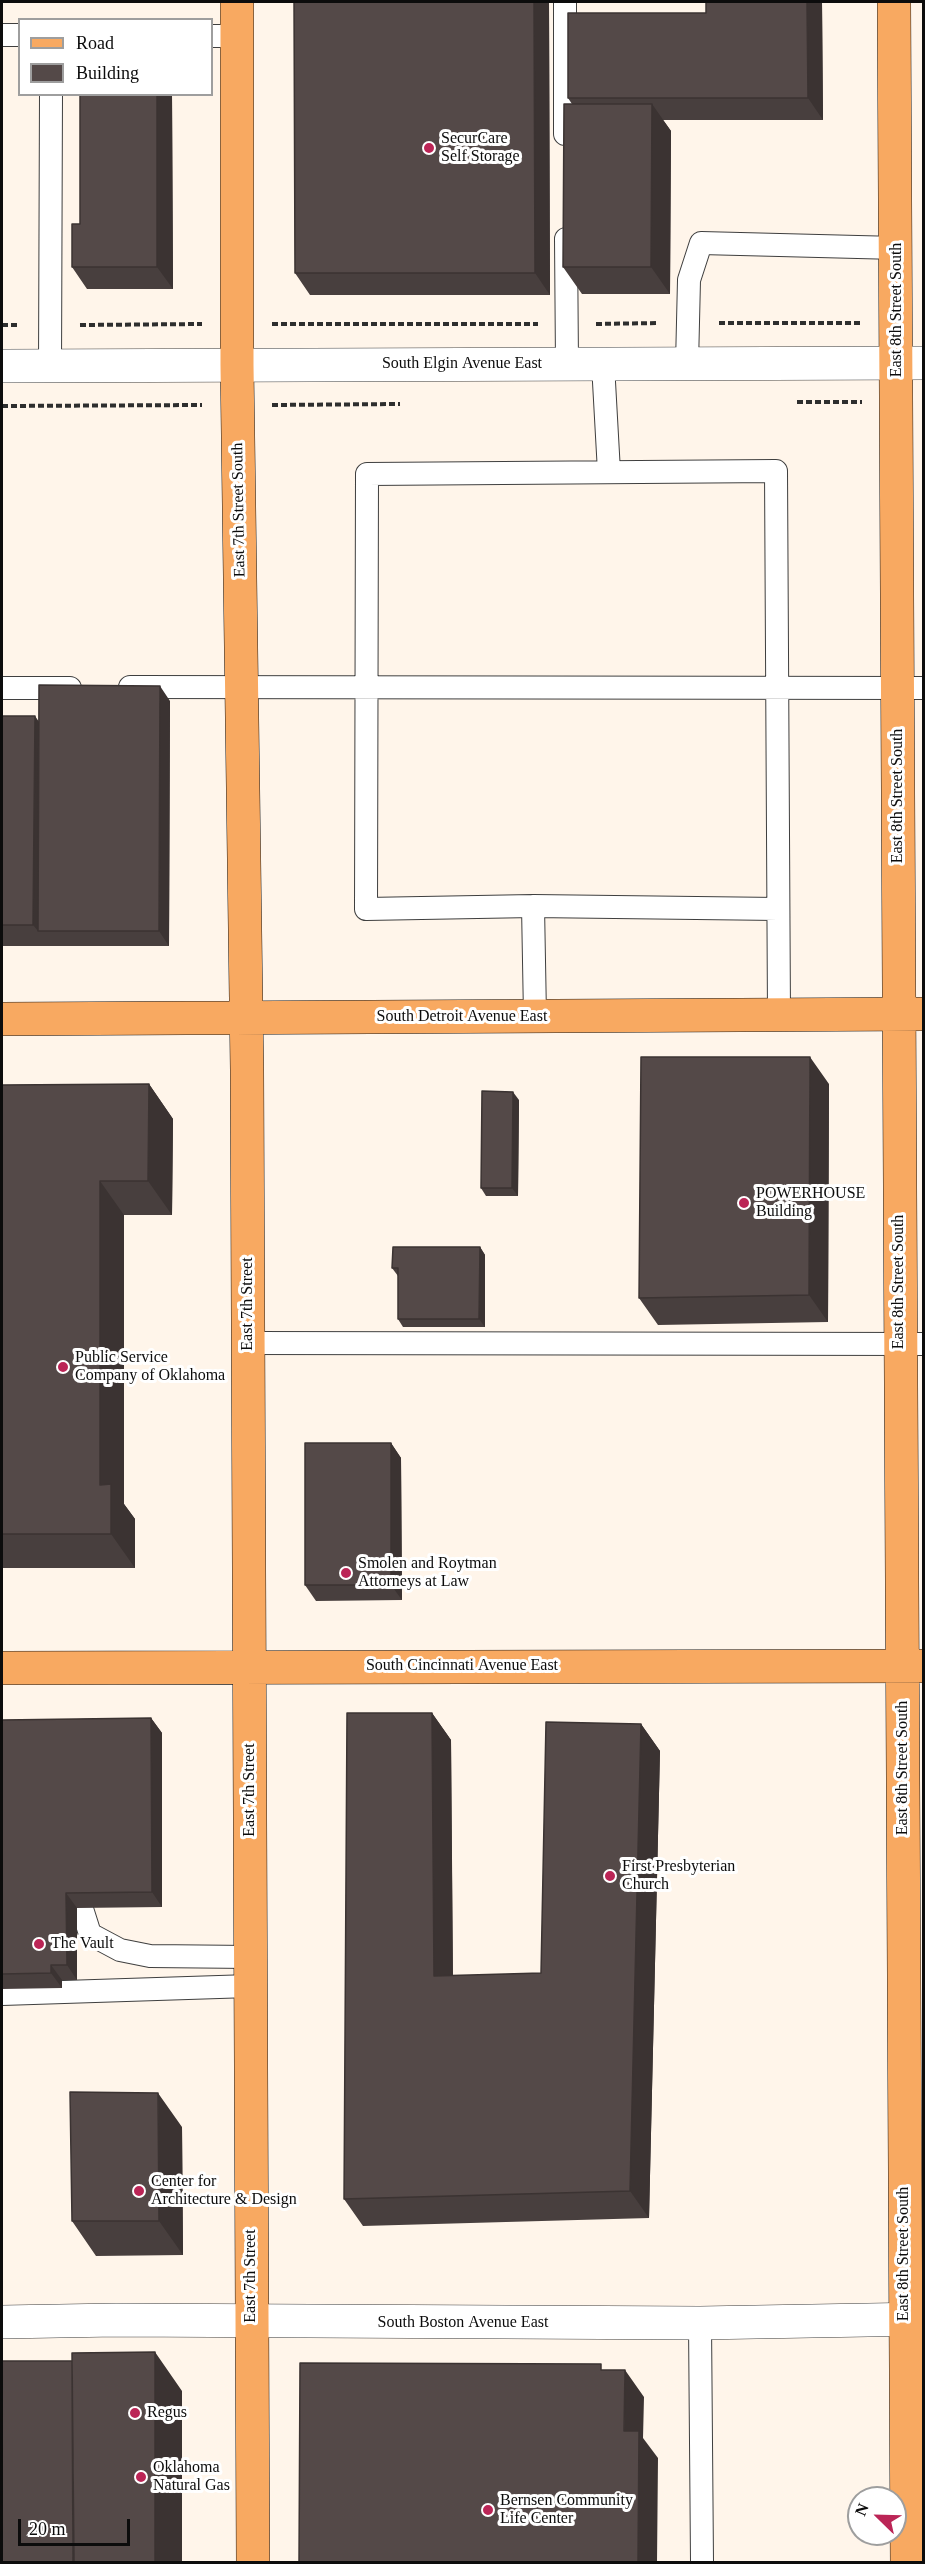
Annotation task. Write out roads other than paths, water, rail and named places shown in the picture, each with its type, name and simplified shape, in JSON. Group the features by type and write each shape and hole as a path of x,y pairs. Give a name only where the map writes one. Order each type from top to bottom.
{"main road":[{"name":"East 7th Street South","path":"237,2 224,36 237,365 247,1018"},
{"name":"East 8th Street South","path":"894,2 898,323 911,363 914,2319 907,2562"},
{"name":"South Detroit Avenue East","path":"2,1019 911,1014"},
{"name":"East 7th Street","path":"247,1018 253,2562"},
{"name":"South Cincinnati Avenue East","path":"2,1668 913,1666"}],"street":[{"name":"South Elgin Avenue East","path":"2,366 911,363"},
{"name":"South Boston Avenue East","path":"2,2322 700,2323 914,2319"}],"lane":[{"path":"565,2 565,154"},
{"path":"2,35 18,35"},
{"path":"50,365 51,96"},
{"path":"566,223 567,364"},
{"path":"687,364 689,280 701,243 897,248"},
{"path":"603,364 609,472"},
{"path":"778,909 533,906 366,909 367,474 776,471 775,688 778,909 779,1015"},
{"path":"2,688 911,688"},
{"path":"533,906 535,1016"},
{"path":"248,1343 911,1344"},
{"path":"72,1863 78,1896 90,1934 120,1950 250,1972"},
{"path":"2,1994 250,1972"},
{"path":"700,2323 702,2562"}],"place":[{"name":"SecurCare Self Storage","path":"429,148"},
{"name":"POWERHOUSE Building","path":"744,1203"},
{"name":"Public Service Company of Oklahoma","path":"63,1367"},
{"name":"Smolen and Roytman Attorneys at Law","path":"346,1573"},
{"name":"First Presbyterian Church","path":"610,1876"},
{"name":"The Vault","path":"39,1944"},
{"name":"Center for Architecture & Design","path":"139,2191"},
{"name":"Regus","path":"135,2413"},
{"name":"Oklahoma Natural Gas","path":"141,2477"},
{"name":"Bernsen Community Life Center","path":"488,2510"}]}
